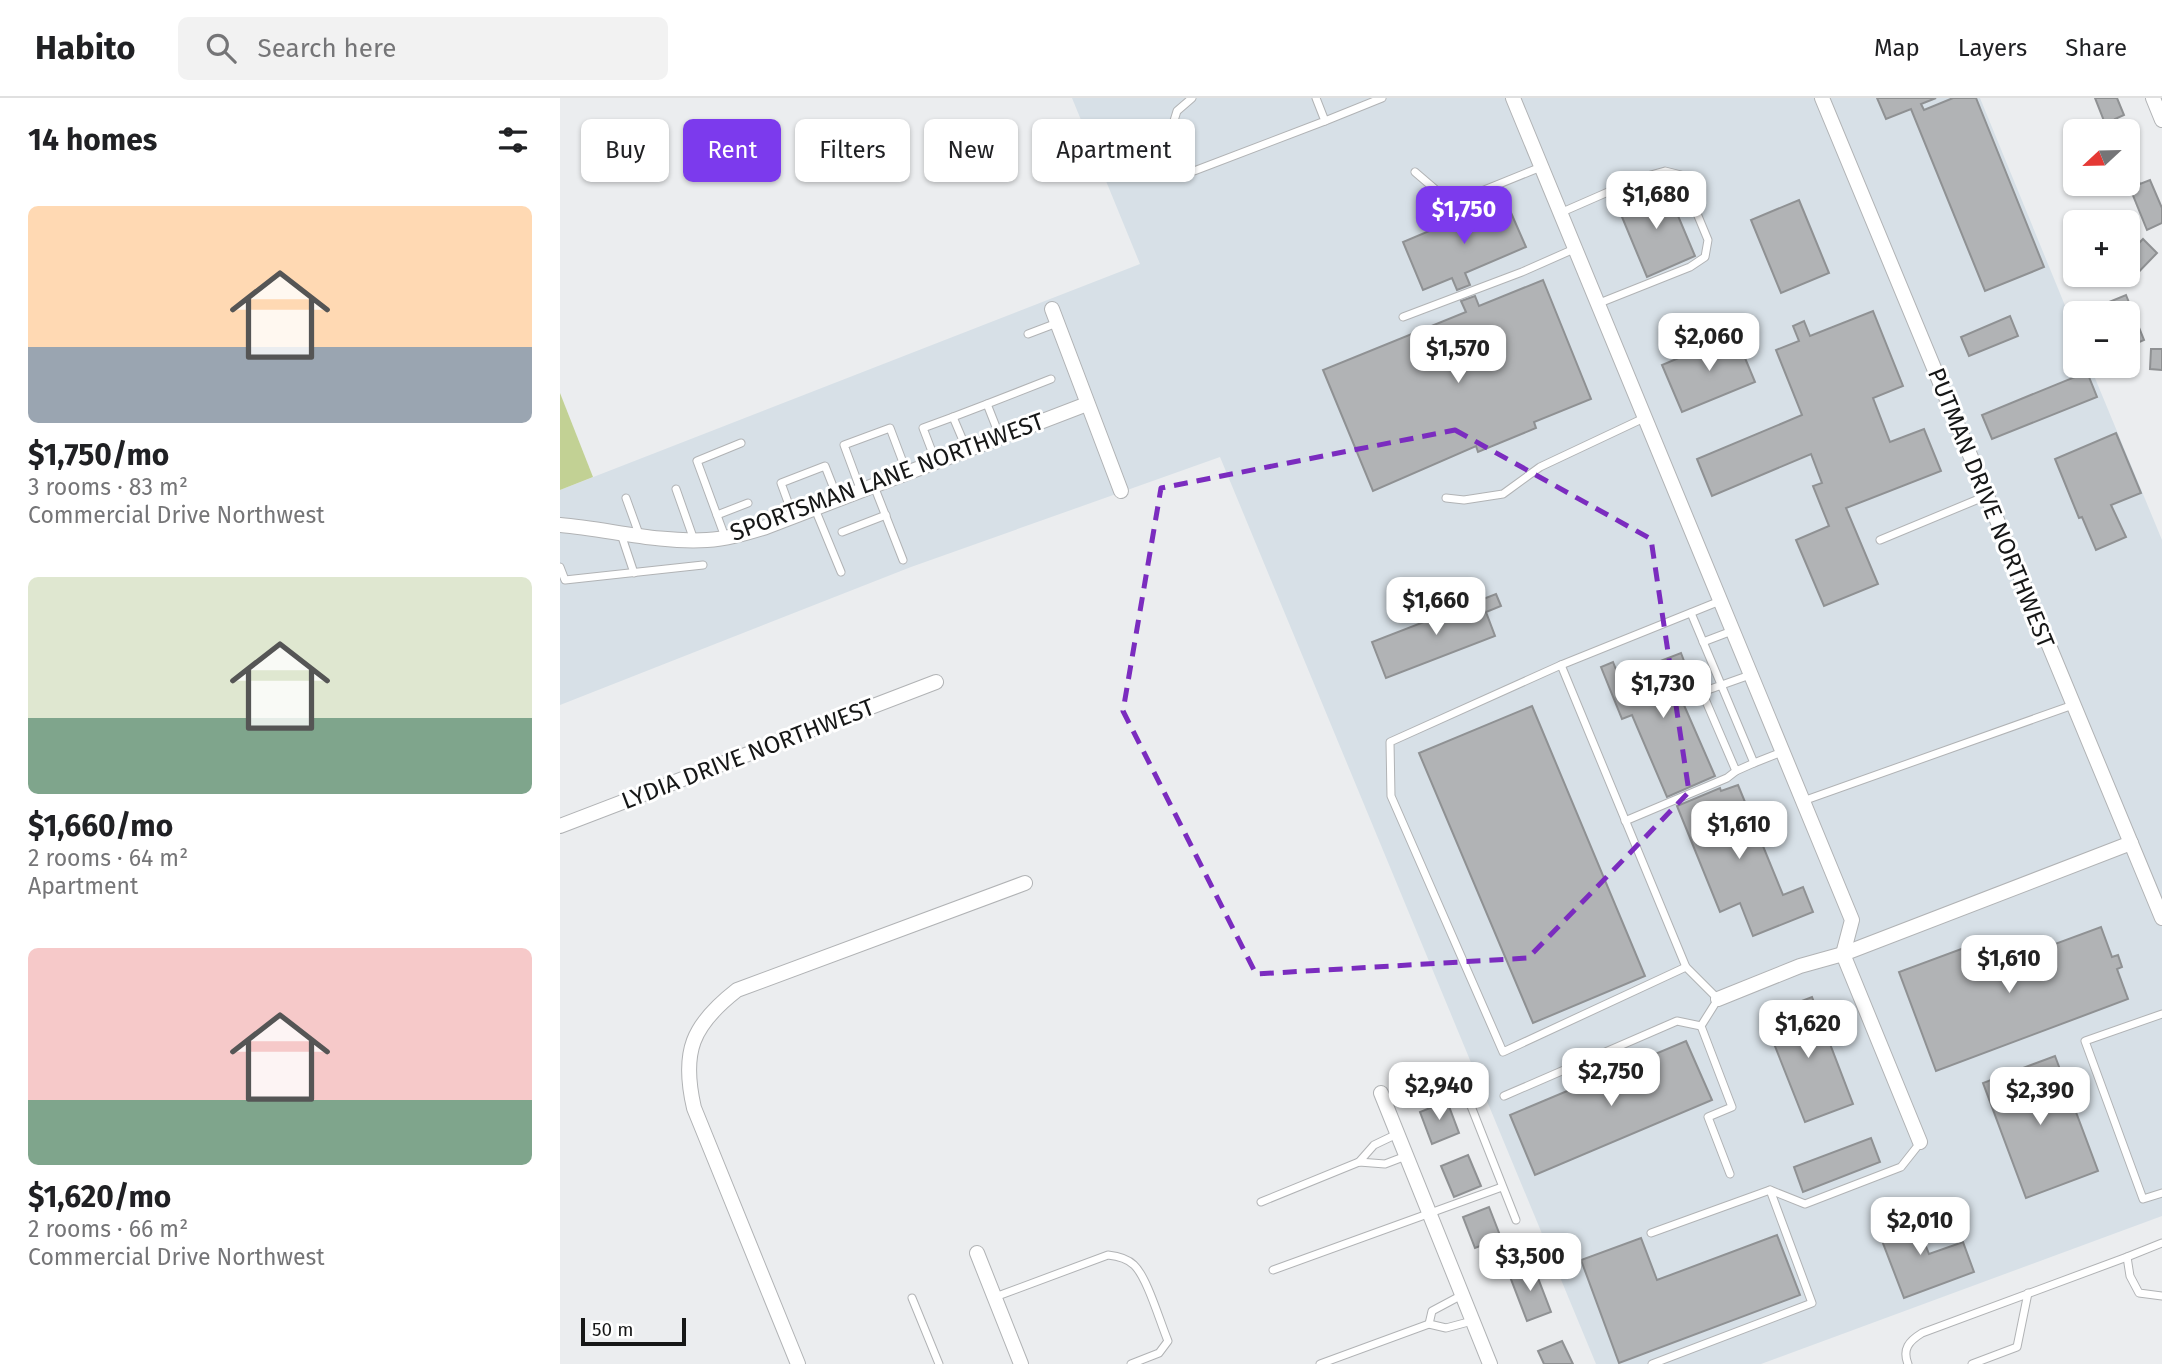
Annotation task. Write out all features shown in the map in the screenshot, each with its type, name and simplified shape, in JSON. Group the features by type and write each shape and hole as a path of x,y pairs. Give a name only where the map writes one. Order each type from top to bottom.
{"street":[{"path":"1513,98 1852,920 1843,954 1920,1142"},
{"name":"PUTMAN DRIVE NORTHWEST","path":"1822,98 2162,918"},
{"path":"2153,98 2162,120"},
{"path":"1054,316 1121,491"},
{"name":"SPORTSMAN LANE NORTHWEST","path":"560,525 694,540 726,538 794,517 1087,404"},
{"name":"LYDIA DRIVE NORTHWEST","path":"560,826 936,682"},
{"path":"1718,999 2131,843"},
{"path":"798,1364 694,1108 688,1081 688,1060 698,1031 719,1004 737,990 1025,883"},
{"path":"1381,1093 1490,1364"},
{"path":"977,1253 1021,1364"}],"lane":[{"path":"1192,98 1177,111 1173,124 1176,152 1181,163 1194,171 1382,98"},
{"path":"1316,98 1325,121"},
{"path":"1415,172 1443,196 1467,197 1541,167"},
{"path":"1560,213 1605,192 1665,171 1681,175 1708,240 1705,257 1690,267 1597,304"},
{"path":"1403,317 1522,272 1574,249"},
{"path":"1028,334 1054,316"},
{"path":"936,462 923,428 1051,379"},
{"path":"987,404 1000,437"},
{"path":"953,417 967,450"},
{"path":"1446,498 1464,500 1503,494 1540,467 1644,418"},
{"path":"902,560 886,515 867,488 844,445 890,428 907,473"},
{"path":"726,538 697,461 741,443"},
{"path":"794,517 782,483 825,466 839,499"},
{"path":"676,489 694,540"},
{"path":"1880,540 1986,496"},
{"path":"626,498 639,534"},
{"path":"717,515 748,503"},
{"path":"814,509 841,572"},
{"path":"842,532 886,515"},
{"path":"620,532 634,573"},
{"path":"560,567 565,580 703,565"},
{"path":"1686,967 1503,1052 1391,796 1390,742 1561,665 1720,601"},
{"path":"1691,613 1754,763"},
{"path":"1703,642 1732,631"},
{"path":"1561,665 1686,967 1718,999 1701,1026"},
{"path":"1736,771 1702,692 1750,675"},
{"path":"1802,802 2073,705"},
{"path":"1625,821 1782,752"},
{"path":"2162,1014 2085,1041 2143,1199 2162,1193"},
{"path":"1504,1096 1677,1021 1701,1026"},
{"path":"1701,1026 1732,1107 1708,1117 1730,1174"},
{"path":"1467,1097 1516,1220"},
{"path":"1261,1202 1359,1162 1374,1145 1397,1134"},
{"path":"1651,1233 1770,1190 1805,1204 1900,1167 1920,1142"},
{"path":"1359,1162 1385,1164 1406,1156"},
{"path":"1273,1270 1502,1187"},
{"path":"1652,1364 1812,1303 1770,1190"},
{"path":"1908,1364 1905,1349 1911,1339 1922,1333 2162,1244"},
{"path":"995,1297 1108,1255 1121,1257 1133,1264 1140,1274 1168,1341 1159,1353 1131,1364"},
{"path":"2127,1256 2130,1276 2139,1293 2162,1296"},
{"path":"1972,1364 2017,1347 2028,1293"},
{"path":"1429,1324 1432,1311 1462,1295"},
{"path":"912,1298 939,1364"},
{"path":"1320,1364 1429,1324 1446,1328 1473,1321"}],"highlighted area":[{"path":"1455,430 1651,539 1689,792 1528,958 1256,974 1123,711 1161,488"}],"shaded area":[{"path":"1072,98 1980,98 2063,301 2063,378 2095,378 2162,540 2162,1216 1761,1364 1596,1364 1220,457 911,567 560,705 560,490 1140,264 1106,182 1195,182 1195,119 1081,119"}],"green space":[{"path":"560,393 593,477 560,490"}],"building":[{"path":"1877,98 1936,98 1921,104 1924,110 1953,98 1976,98 2044,267 1985,291 1911,109 1886,119"},
{"path":"2095,98 2117,98 2124,115 2115,119 2103,119"},
{"path":"2150,180 2162,208 2162,223 2147,230 2133,196 2140,196 2140,184"},
{"path":"1665,185 1695,256 1647,277 1617,205"},
{"path":"1505,199 1526,247 1465,273 1470,285 1457,290 1452,278 1423,290 1403,242"},
{"path":"1799,200 1829,273 1781,293 1751,220"},
{"path":"2143,239 2157,253 2140,271 2140,242"},
{"path":"1543,280 1591,399 1534,422 1536,428 1478,452 1476,446 1373,491 1323,370 1466,312 1461,301 1475,296 1479,306"},
{"path":"2126,295 2128,301 2111,301"},
{"path":"1873,311 1903,386 1873,398 1890,442 1924,429 1941,471 1846,508 1878,584 1824,606 1796,540 1829,526 1813,486 1822,483 1811,454 1712,496 1697,459 1802,415 1776,350 1799,341 1793,326 1804,321 1810,336"},
{"path":"2010,316 2018,336 1969,356 1961,337"},
{"path":"1735,334 1755,382 1682,412 1662,365"},
{"path":"2151,349 2162,349 2162,370 2150,369"},
{"path":"2072,378 2089,378 2097,397 1992,439 1982,415"},
{"path":"2116,433 2141,493 2111,505 2126,537 2096,550 2082,517 2079,518 2055,459"},
{"path":"1496,594 1501,606 1486,612 1495,636 1386,678 1372,642"},
{"path":"1681,653 1695,690 1680,696 1715,776 1667,797 1632,715 1622,719 1601,667 1613,662 1619,677"},
{"path":"1532,706 1645,976 1533,1023 1419,753"},
{"path":"1738,785 1783,895 1803,887 1813,912 1753,936 1740,903 1720,912 1677,806 1720,788 1721,791"},
{"path":"2101,927 2112,957 2118,955 2122,967 2117,969 2128,999 1936,1071 1899,972 1972,945 1982,971"},
{"path":"1812,997 1853,1104 1805,1122 1763,1016"},
{"path":"1686,1041 1712,1100 1535,1175 1510,1115"},
{"path":"2055,1056 2098,1171 2026,1198 1983,1083"},
{"path":"1447,1101 1459,1133 1432,1144 1420,1112"},
{"path":"1871,1138 1880,1162 1803,1192 1794,1167"},
{"path":"1468,1155 1481,1186 1454,1197 1441,1166"},
{"path":"1489,1207 1501,1238 1475,1248 1463,1217"},
{"path":"1912,1211 1929,1254 1963,1242 1974,1272 1904,1298 1876,1225"},
{"path":"1777,1235 1800,1295 1619,1363 1581,1260 1641,1238 1657,1280"},
{"path":"1533,1265 1551,1312 1527,1321 1509,1274"},
{"path":"1562,1341 1573,1364 1544,1364 1538,1351"}]}
